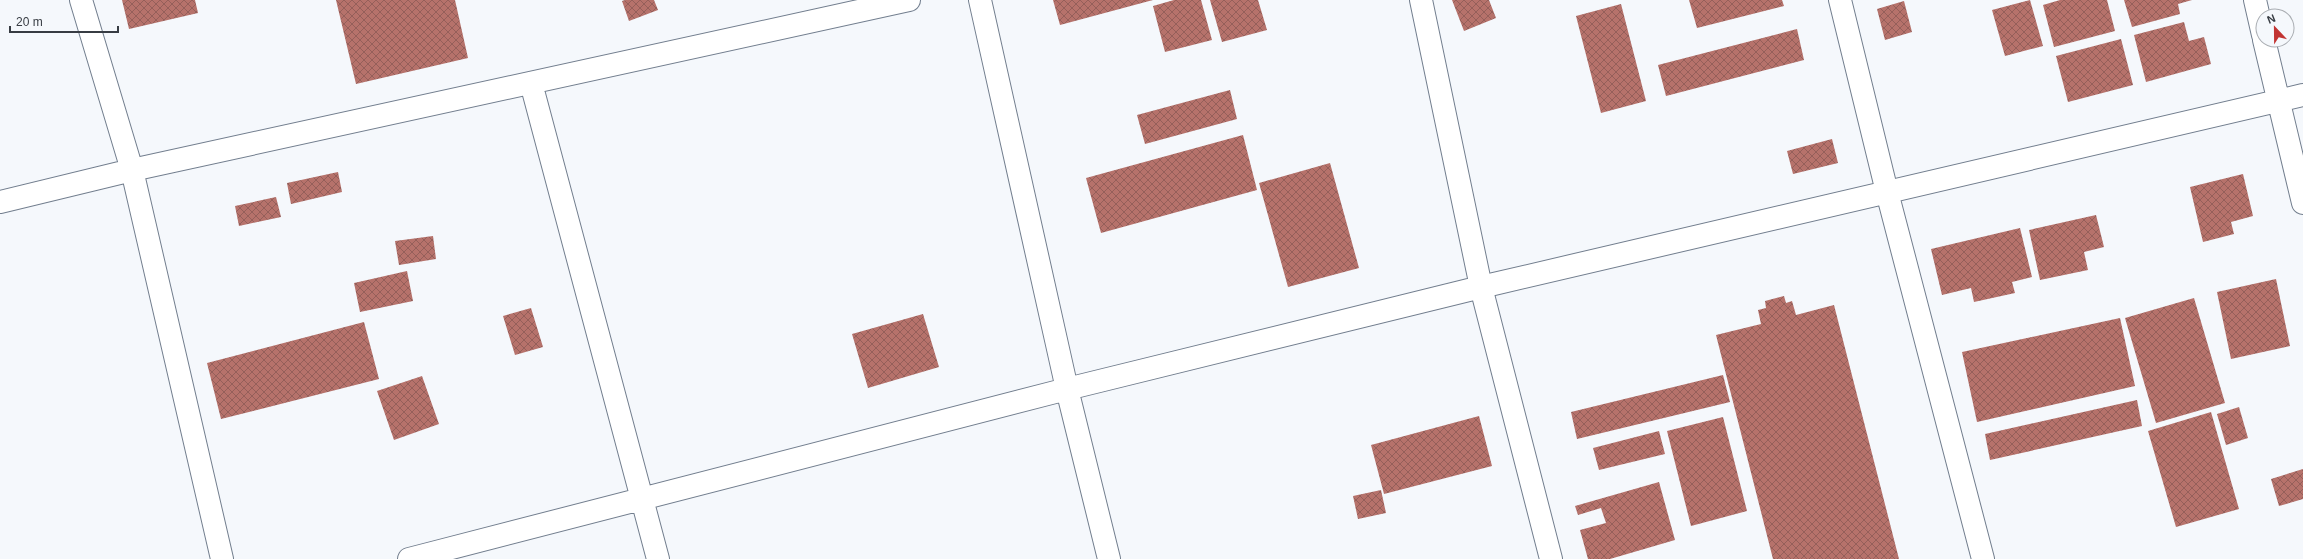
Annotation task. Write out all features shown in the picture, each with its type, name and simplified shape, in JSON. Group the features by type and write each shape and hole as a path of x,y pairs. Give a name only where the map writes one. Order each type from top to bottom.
{"street":[{"path":"81,0 132,170 222,559"},
{"path":"0,202 132,170 909,0"},
{"path":"980,0 1066,389 1109,559"},
{"path":"1421,0 1481,286 1552,559"},
{"path":"1840,0 1887,192 1983,559"},
{"path":"2266,48 2303,203"},
{"path":"531,83 643,498 658,559"},
{"path":"409,559 1066,389 1481,286 2303,95"}],"building":[{"path":"122,0 195,0 198,13 129,29"},
{"path":"336,0 455,0 468,58 356,84"},
{"path":"654,0 658,10 629,21 622,1"},
{"path":"1053,0 1153,0 1060,25"},
{"path":"1174,0 1201,0 1212,40 1165,52 1153,6"},
{"path":"1210,0 1258,0 1267,30 1222,42"},
{"path":"1452,0 1489,0 1496,18 1464,31"},
{"path":"1689,0 1782,0 1784,6 1697,28"},
{"path":"2030,0 2043,46 2005,56 1992,10"},
{"path":"2060,0 2107,0 2115,31 2054,47 2043,5"},
{"path":"2124,0 2192,0 2178,4 2180,14 2132,27"},
{"path":"1904,1 1912,32 1885,40 1877,9"},
{"path":"1621,4 1646,101 1601,113 1576,16"},
{"path":"2184,22 2189,41 2204,37 2211,64 2146,82 2134,35"},
{"path":"1797,29 1804,60 1666,96 1658,65"},
{"path":"2121,39 2133,85 2068,102 2056,56"},
{"path":"1230,90 1237,119 1145,144 1137,115"},
{"path":"1243,135 1257,190 1101,233 1086,178"},
{"path":"1832,139 1838,163 1793,174 1787,151"},
{"path":"1330,163 1359,268 1288,287 1259,183"},
{"path":"338,172 342,192 291,204 287,183"},
{"path":"2243,174 2253,216 2231,222 2234,234 2203,242 2190,187"},
{"path":"276,197 281,217 239,226 235,206"},
{"path":"2096,215 2104,247 2084,252 2088,270 2040,280 2029,230"},
{"path":"2020,228 2032,277 2012,282 2015,293 1974,302 1971,288 1942,295 1931,249"},
{"path":"433,236 436,259 399,265 395,241"},
{"path":"407,271 413,301 360,312 354,283"},
{"path":"2276,279 2290,346 2231,359 2217,292"},
{"path":"1784,296 1786,303 1792,301 1796,315 1834,305 1899,559 1773,559 1716,335 1761,324 1758,310 1766,308 1765,301"},
{"path":"2194,298 2225,403 2156,423 2125,318"},
{"path":"531,308 543,347 515,355 503,316"},
{"path":"923,314 939,367 868,388 852,334"},
{"path":"2120,318 2135,386 1977,422 1962,352"},
{"path":"364,322 379,379 221,419 207,363"},
{"path":"1723,375 1730,402 1577,439 1571,412"},
{"path":"422,376 439,424 394,440 377,391"},
{"path":"2137,400 2142,426 1990,460 1985,434"},
{"path":"2239,407 2248,438 2226,445 2217,414"},
{"path":"2211,412 2239,509 2176,527 2148,431"},
{"path":"1479,416 1492,466 1384,494 1371,445"},
{"path":"1723,417 1747,511 1691,526 1667,431"},
{"path":"1659,431 1665,454 1599,470 1593,448"},
{"path":"2303,469 2303,499 2279,506 2271,479"},
{"path":"1659,482 1675,540 1610,559 1588,559 1580,530 1606,523 1601,508 1578,515 1575,506"},
{"path":"1381,490 1386,513 1358,519 1353,496"}]}
